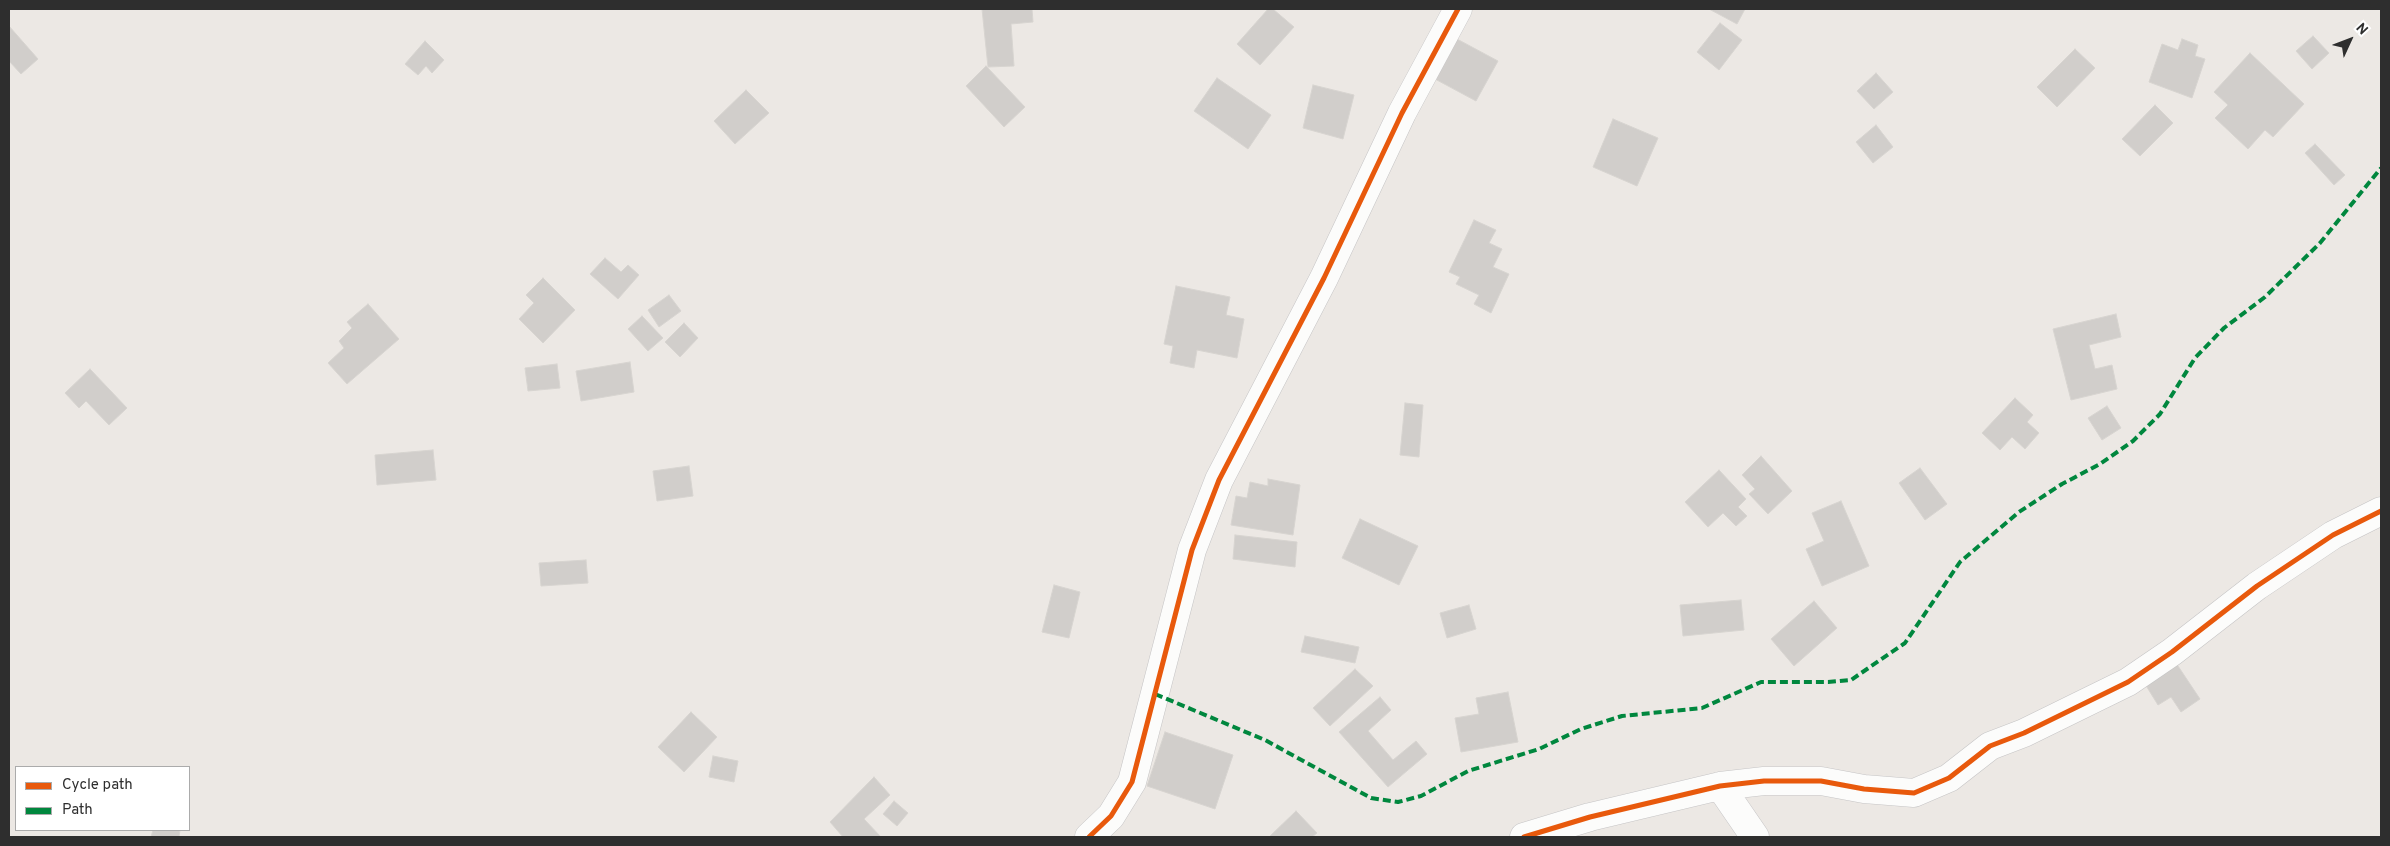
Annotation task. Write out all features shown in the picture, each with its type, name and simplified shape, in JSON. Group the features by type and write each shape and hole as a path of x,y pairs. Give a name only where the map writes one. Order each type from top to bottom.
{"street":[{"path":"1089,837 1111,816 1132,782 1192,550 1219,480 1324,278 1402,113 1458,9"},
{"path":"1524,837 1590,817 1720,786 1764,781 1821,781 1864,789 1914,793 1949,778 1990,746 2024,733 2128,682 2172,652 2257,586 2334,535 2381,511"},
{"path":"1720,786 1755,837"}],"building":[{"path":"982,9 1032,9 1033,22 1011,24 1014,66 988,67"},
{"path":"1268,9 1273,9 1294,27 1260,65 1237,44"},
{"path":"1709,9 1745,9 1737,24"},
{"path":"1720,23 1742,40 1719,70 1697,52"},
{"path":"9,26 38,59 21,74 9,61"},
{"path":"2313,36 2329,53 2312,69 2296,51"},
{"path":"1457,39 1498,61 1476,101 1435,79"},
{"path":"2182,39 2198,45 2195,56 2205,59 2192,98 2149,82 2162,44 2178,50"},
{"path":"425,41 444,60 432,73 426,66 418,75 405,64"},
{"path":"2075,49 2095,68 2057,107 2037,87"},
{"path":"2250,53 2304,104 2273,137 2265,130 2248,149 2215,118 2228,105 2214,92"},
{"path":"986,66 1025,107 1004,127 966,86"},
{"path":"1876,73 1893,92 1874,109 1857,91"},
{"path":"1217,78 1271,115 1248,149 1194,111"},
{"path":"1313,85 1354,95 1343,139 1303,128"},
{"path":"746,90 769,113 735,144 714,121"},
{"path":"2155,105 2173,123 2140,156 2122,139"},
{"path":"1613,119 1658,138 1637,186 1593,167"},
{"path":"1876,125 1893,147 1873,163 1856,142"},
{"path":"2315,144 2345,175 2334,185 2305,153"},
{"path":"1474,220 1496,230 1489,243 1502,249 1493,267 1509,274 1491,313 1474,304 1479,295 1456,284 1460,277 1449,272"},
{"path":"605,258 621,272 628,265 639,275 618,299 590,274"},
{"path":"543,278 575,310 543,343 519,319 534,303 526,295"},
{"path":"1176,286 1230,297 1226,315 1244,319 1237,358 1197,350 1194,368 1170,363 1173,346 1164,344"},
{"path":"669,295 681,311 659,327 648,310"},
{"path":"368,304 399,339 347,384 328,363 344,348 339,341 352,328 347,322"},
{"path":"2116,314 2121,337 2089,345 2095,369 2112,365 2117,389 2071,400 2053,329"},
{"path":"642,316 663,338 648,351 628,329"},
{"path":"684,323 698,338 680,357 665,342"},
{"path":"630,362 634,392 581,401 576,371"},
{"path":"557,364 560,388 528,391 525,368"},
{"path":"90,369 127,408 109,425 86,401 79,408 65,393"},
{"path":"2015,398 2033,415 2027,422 2039,433 2025,449 2012,437 2000,450 1982,433"},
{"path":"1405,403 1423,405 1419,457 1400,455"},
{"path":"2107,406 2121,428 2102,440 2088,418"},
{"path":"433,450 436,480 377,485 375,455"},
{"path":"1761,456 1792,491 1768,514 1749,494 1755,489 1742,475"},
{"path":"689,466 693,496 657,501 653,471"},
{"path":"1920,468 1947,504 1925,520 1899,483"},
{"path":"1719,470 1746,499 1738,507 1747,516 1736,526 1723,513 1708,527 1685,502"},
{"path":"1268,479 1300,485 1293,535 1231,525 1236,496 1247,498 1250,482 1268,486"},
{"path":"1841,501 1869,566 1822,586 1806,549 1824,541 1812,513"},
{"path":"1360,519 1418,546 1399,585 1342,558"},
{"path":"1235,535 1297,542 1295,567 1233,559"},
{"path":"586,560 588,583 541,586 539,563"},
{"path":"1054,585 1080,592 1069,638 1042,632"},
{"path":"1741,600 1744,630 1683,636 1680,605"},
{"path":"1814,601 1837,628 1794,666 1771,639"},
{"path":"1469,605 1476,629 1447,638 1440,613"},
{"path":"1305,636 1359,647 1355,663 1301,652"},
{"path":"2176,663 2200,699 2181,712 2171,697 2158,705 2145,684"},
{"path":"1355,669 1373,686 1330,726 1313,708"},
{"path":"1508,692 1518,742 1461,752 1455,718 1479,714 1476,698"},
{"path":"1380,697 1391,710 1368,731 1393,760 1416,741 1427,754 1388,787 1339,732"},
{"path":"691,712 717,737 684,772 658,747"},
{"path":"1165,732 1233,755 1215,809 1147,786"},
{"path":"713,756 738,761 734,782 709,777"},
{"path":"874,777 890,795 864,819 881,837 843,837 830,822"},
{"path":"894,801 908,813 897,826 883,814"},
{"path":"1296,811 1317,833 1312,837 1269,837"},
{"path":"153,831 180,831 179,837 151,837"}],"marked path":[{"path":"1155,694 1265,740 1371,798 1398,802 1421,796 1468,771 1539,749 1581,729 1622,716 1702,708 1761,682 1851,680 1905,643 1960,562 2019,512 2062,484 2100,464 2133,441 2160,414 2195,358 2224,328 2265,297 2320,243 2381,168"}],"cycle path":[{"path":"1089,837 1111,816 1132,782 1192,550 1219,480 1324,278 1402,113 1458,9"},
{"path":"1524,837 1590,817 1720,786 1764,781 1821,781 1864,789 1914,793 1949,778 1990,746 2024,733 2128,682 2172,652 2257,586 2333,535 2381,511"}]}
